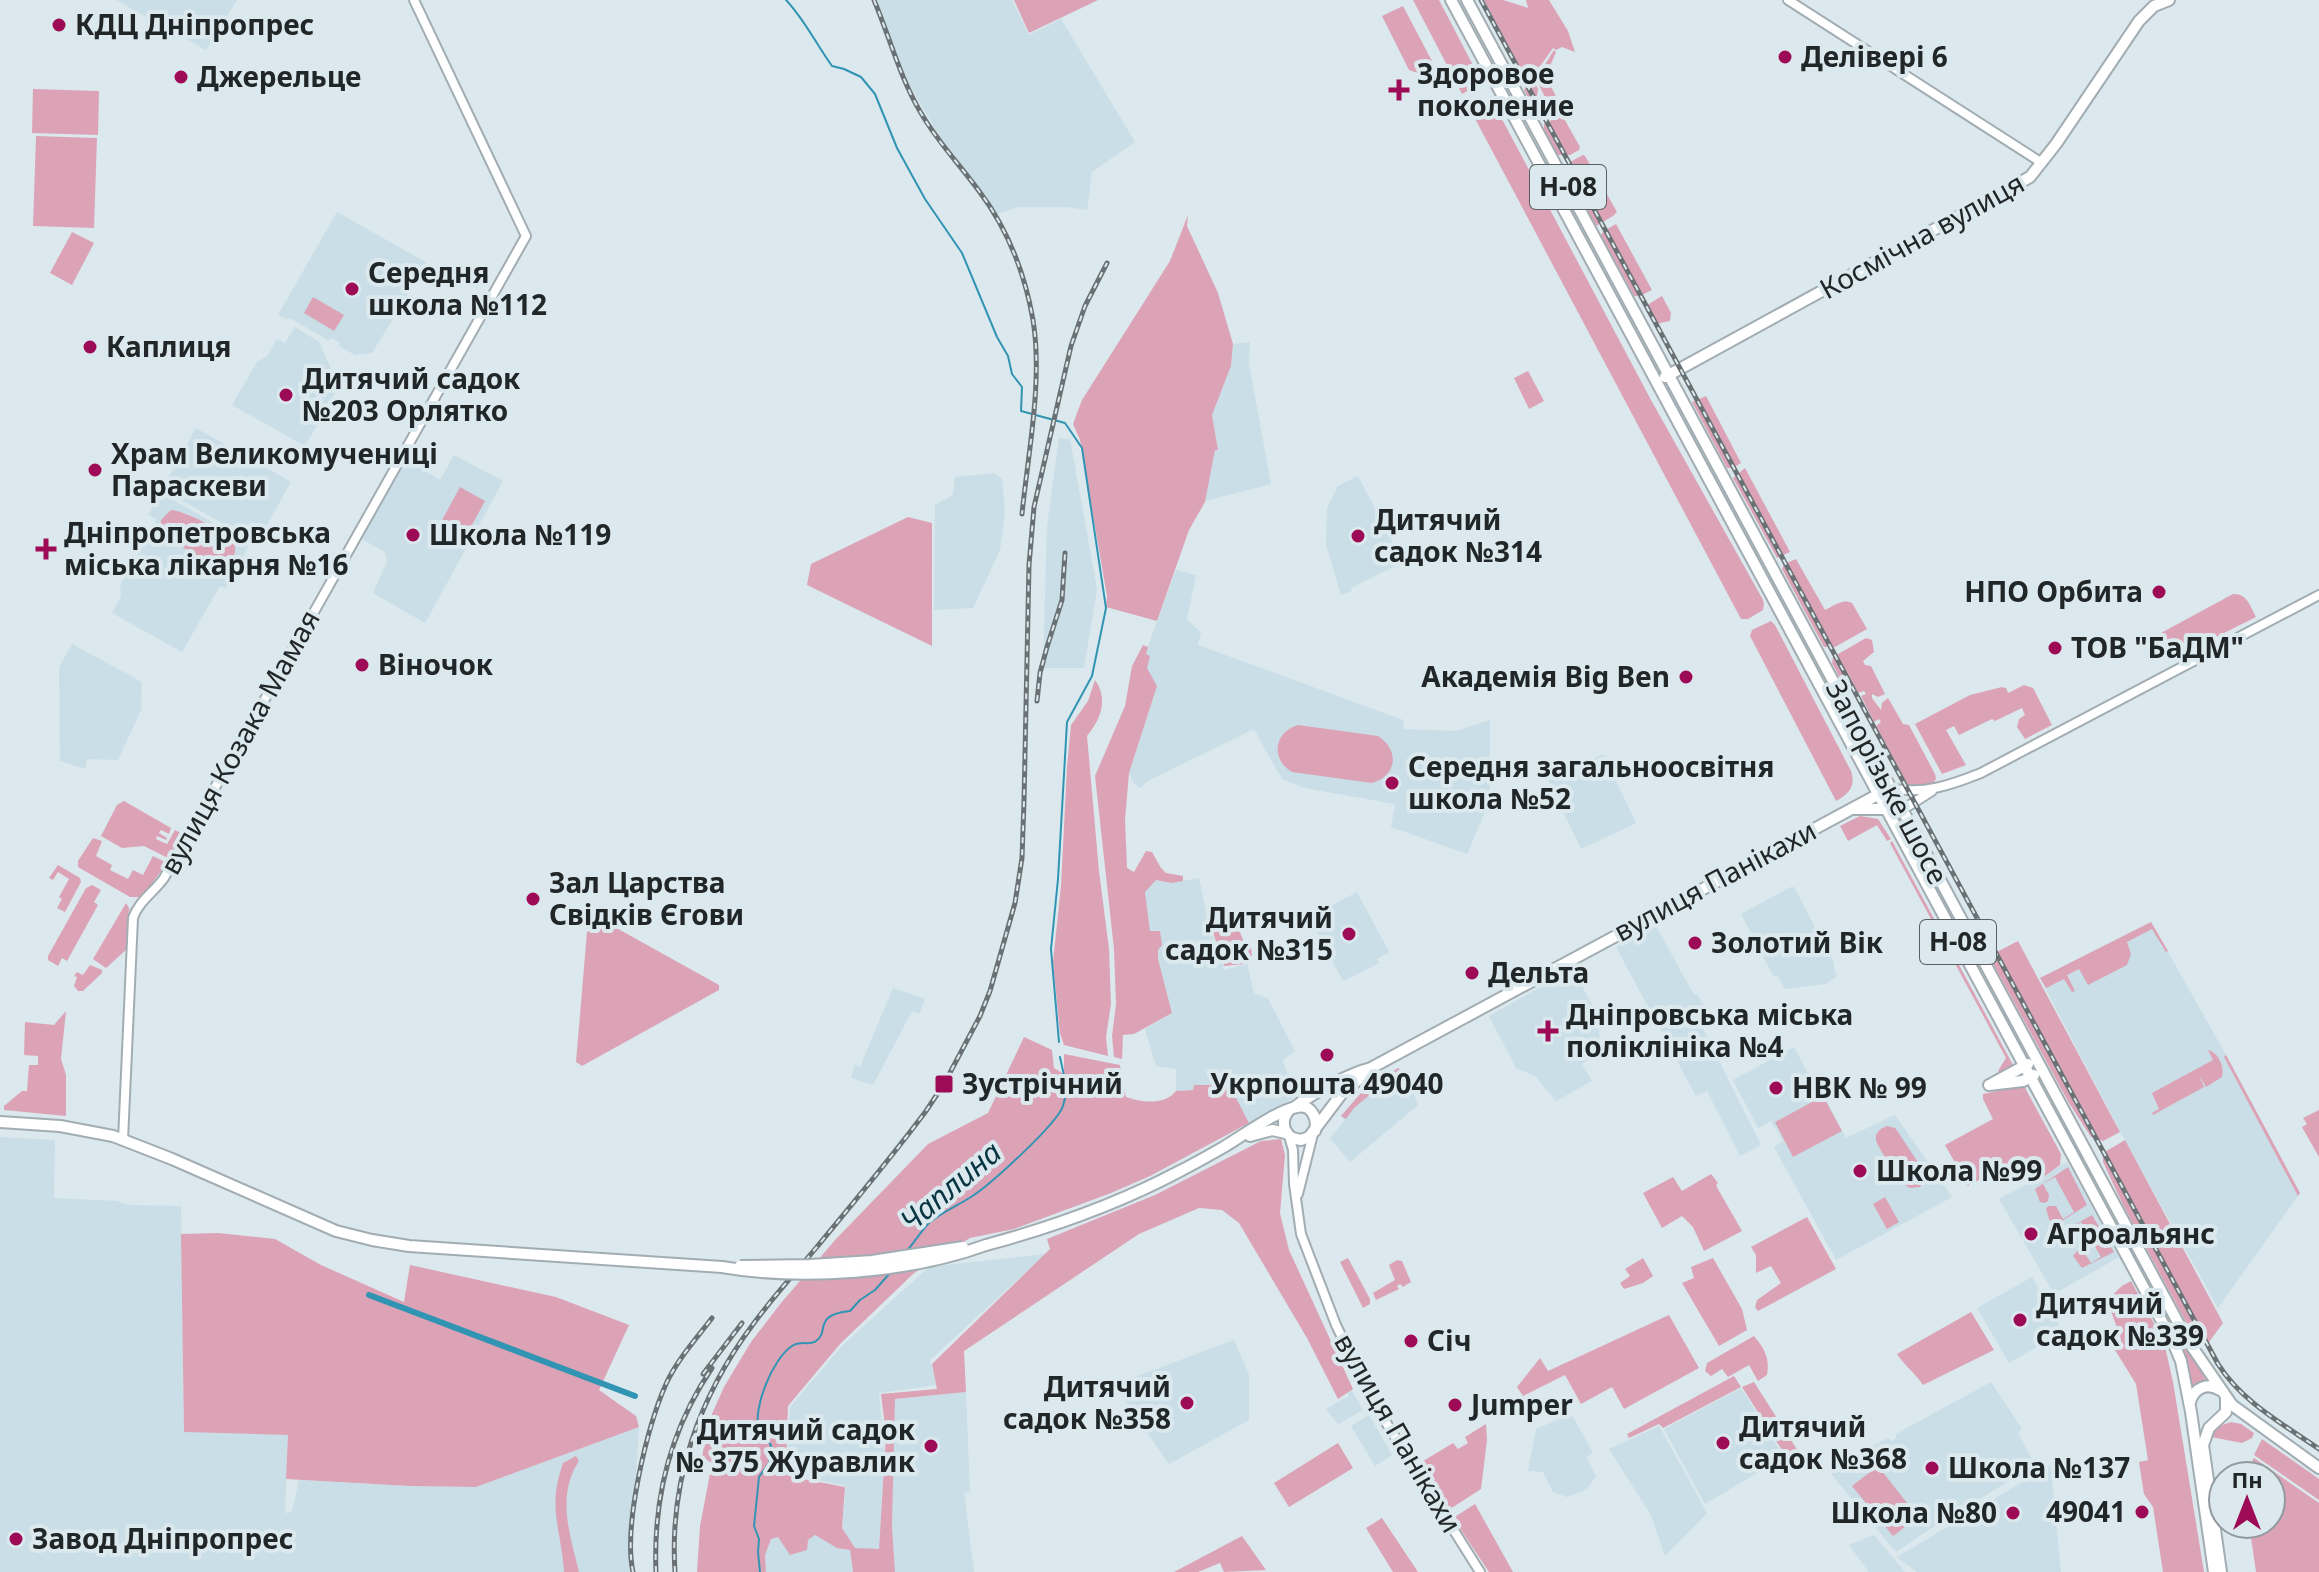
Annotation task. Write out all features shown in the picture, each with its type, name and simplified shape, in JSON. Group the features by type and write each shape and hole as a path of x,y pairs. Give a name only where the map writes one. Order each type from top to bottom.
{"main road":[{"name":"Запорізьке шосе","path":"1451,0 2173,1342 2181,1361 2190,1408 2214,1572"},
{"name":"Запорізьке шосе","path":"1467,0 2188,1341 2224,1394 2240,1412 2262,1429"},
{"name":"Космічна вулиця","path":"1656,382 2034,174 2139,21 2154,6 2169,0"},
{"path":"1499,89 1511,83"},
{"name":"вулиця Панікахи","path":"1314,1132 1343,1092 1371,1068 1890,788"},
{"name":"вулиця Панікахи","path":"1849,809 1902,810"},
{"path":"2037,1059 1989,1085 2023,1081 2043,1070"},
{"name":"вулиця Панікахи","path":"1223,1148 1304,1100 1371,1068"},
{"path":"0,1122 77,1128 123,1140 336,1231 372,1240 409,1246 722,1267 770,1273 873,1269 949,1257 1103,1207 1265,1130 1301,1140 1314,1132 1316,1118 1311,1110 1293,1108 1283,1120 1287,1134"},
{"path":"2221,1572 2203,1445 2207,1432 2219,1420 2226,1412 2224,1394 2216,1387 2201,1387 2195,1391 2190,1408 2201,1422 2219,1420 2238,1419 2262,1429 2319,1468"}],"street":[{"name":"вулиця Козака Мамая","path":"123,1140 133,918 137,906 155,891 164,878 526,236 414,0"},
{"path":"1788,0 2042,163"},
{"name":"вулиця Панікахи","path":"1890,788 1909,792 1932,790 1969,778 2319,595"},
{"name":"вулиця Панікахи","path":"1902,810 1932,790"},
{"name":"вулиця Панікахи","path":"1297,1199 1314,1132"},
{"name":"вулиця Панікахи","path":"1287,1134 1293,1150 1301,1234 1336,1325 1393,1434 1480,1572"}],"shaded area":[{"path":"116,0 237,0 206,50"},
{"path":"874,0 1012,0 1029,35 1061,19 1135,142 1092,172 1087,210 1018,207 997,214 937,132 911,88"},
{"path":"1014,0 1098,0 1029,33"},
{"path":"1413,0 1439,0 1475,69 1473,84 1466,92 1462,94"},
{"path":"1484,0 1503,0 1528,8 1526,0 1549,0 1568,31 1575,52 1562,47 1553,48 1532,78 1538,89 1536,102 1532,105 1524,90 1528,84"},
{"path":"1403,6 1443,82 1409,70 1382,16"},
{"path":"1554,50 1556,52 1546,76 1560,105 1559,109 1540,119 1533,107 1545,97 1536,79"},
{"path":"33,89 99,91 98,135 32,133"},
{"path":"1480,106 1490,108 1503,121 1651,400 1762,598 1763,610 1748,619 1741,619 1472,113"},
{"path":"1562,115 1580,147 1570,155 1557,155 1544,131 1544,124"},
{"path":"36,136 97,138 94,228 33,226"},
{"path":"1583,155 1617,212 1596,226 1565,168"},
{"name":"Середня школа №112","path":"337,212 427,263 372,353 355,355 332,338 328,340 290,318 278,315"},
{"path":"1188,215 1187,226 1218,293 1233,344 1231,366 1212,415 1218,450 1215,450 1205,502 1189,530 1157,621 1106,607 1107,596 1080,440 1073,424 1082,400 1170,261"},
{"path":"1616,224 1652,290 1640,296 1634,296 1601,235"},
{"path":"72,232 94,243 72,285 50,273"},
{"path":"1662,296 1671,313 1670,321 1655,324 1644,307"},
{"path":"313,297 344,315 334,331 304,313"},
{"name":"Дитячий садок №203 Орлятко","path":"295,327 319,342 339,386 305,446 232,405 257,362 267,356 277,339 285,343"},
{"path":"1250,342 1249,364 1271,484 1205,501 1215,450 1218,449 1212,415 1231,366 1233,344"},
{"path":"1528,371 1544,401 1529,409 1514,378"},
{"path":"1706,396 1741,463 1733,468 1727,468 1692,402"},
{"path":"196,428 291,482 257,543 162,489"},
{"path":"1059,438 1070,439 1097,589 1084,668 1043,668 1047,526"},
{"path":"454,455 503,481 425,623 373,593 387,562 385,552 360,538 405,459 440,480"},
{"path":"1745,468 1790,552 1777,558 1733,478"},
{"path":"994,473 1002,479 1005,513 1000,550 973,608 934,610 935,505 953,495 955,477"},
{"name":"Дитячий садок №314","path":"1358,476 1403,562 1341,595 1326,544 1327,508 1338,486"},
{"path":"460,487 485,501 459,549 434,535"},
{"path":"160,493 250,543 226,588 220,586 182,652 112,613 121,596 120,585 153,529 156,519 148,515"},
{"path":"171,510 193,517 228,536 235,549 232,558 225,564 216,564 166,537 161,529 161,520"},
{"path":"908,517 932,523 932,646 807,585 811,564"},
{"path":"1796,559 1825,610 1842,602 1852,603 1867,629 1835,647 1824,647 1782,569 1784,564"},
{"path":"1176,570 1196,575 1187,620 1201,632 1198,645 1403,720 1404,729 1456,731 1490,720 1490,800 1467,854 1391,827 1395,804 1305,788 1282,779 1254,729 1148,781 1140,788 1134,784 1129,773 1157,686 1147,668 1145,654"},
{"path":"2233,594 2245,598 2256,617 2168,661 2159,646 2161,633"},
{"path":"1771,621 1851,771 1853,781 1850,789 1836,801 1750,636 1752,630"},
{"path":"1866,638 1872,640 1874,652 1863,661 1871,666 1885,694 1878,697 1872,694 1872,698 1881,710 1882,703 1888,698 1903,724 1909,725 1935,774 1933,783 1909,788 1876,726 1881,722 1879,719 1874,722 1861,696 1866,694 1864,691 1858,693 1848,674 1840,678 1832,663 1833,657"},
{"path":"72,644 142,682 141,710 118,760 87,759 85,769 60,761 59,667"},
{"path":"1143,645 1148,647 1146,654 1150,656 1147,668 1157,686 1129,773 1125,820 1127,868 1134,872 1146,851 1152,852 1166,873 1183,876 1183,881 1171,883 1156,880 1145,892 1150,931 1160,931 1162,945 1158,950 1158,959 1172,1013 1134,1034 1123,1035 1122,1059 1114,1057 1114,949 1095,776 1125,706 1132,666"},
{"path":"1095,680 1101,695 1101,710 1087,736 1109,949 1111,1004 1106,1037 1108,1056 1064,1045 1053,962 1071,725 1088,701"},
{"path":"2024,685 2033,688 2052,725 2025,739 2017,727 2019,719 2025,715 2022,708 1959,735 1954,726 1946,730 1966,765 1942,774 1915,724 1970,695 2002,687 2008,693"},
{"path":"1298,725 1378,736 1390,748 1391,769 1387,775 1372,783 1292,772 1280,760 1278,746 1284,733"},
{"path":"1603,754 1636,823 1581,849 1548,780"},
{"path":"124,801 171,828 169,834 161,830 159,833 166,840 157,836 156,839 167,844 175,830 183,834 170,859 144,846 122,848 101,836 117,805"},
{"path":"1860,816 1878,819 1891,839 1887,841 1877,825 1848,841 1840,826"},
{"path":"93,838 102,841 96,856 112,865 110,870 128,879 133,870 143,875 153,856 167,863 144,894 130,897 78,867 78,861"},
{"path":"1892,841 2013,1065 2000,1073 1998,1071 2006,1058 1890,843"},
{"path":"58,865 80,878 81,882 65,912 57,908 69,879 58,872 53,880 49,878"},
{"path":"1199,878 1224,970 1247,964 1254,993 1268,999 1295,1051 1283,1060 1295,1097 1249,1123 1233,1094 1194,1085 1194,1090 1176,1091 1176,1069 1156,1066 1145,1029 1172,1013 1158,959 1160,931 1150,932 1145,892 1156,880 1171,883"},
{"path":"92,885 101,890 94,902 98,905 67,961 62,958 58,966 48,960 48,956 86,888"},
{"path":"1794,887 1834,963 1837,976 1826,984 1785,989 1777,975 1774,977 1741,914"},
{"name":"Дитячий садок №315","path":"1357,892 1389,952 1377,959 1379,963 1343,981 1309,917"},
{"path":"126,903 129,908 126,950 106,968 93,959"},
{"path":"1213,904 1230,915 1246,946 1251,947 1252,956 1244,964 1224,966 1211,926 1211,916 1208,916"},
{"path":"2151,922 2300,1193 2218,1308 2040,978"},
{"path":"2151,922 2168,951 2152,929 2127,942 2131,954 2127,965 2088,985 2079,969 2067,975 2075,991 2072,992 2064,979 2046,988 2040,978"},
{"path":"600,925 611,925 719,985 719,990 582,1066 576,1062 587,932"},
{"path":"1656,926 1694,995 1697,994 1711,1013 1700,1023 1761,1145 1740,1156 1707,1091 1696,1096 1616,947"},
{"path":"2018,941 2120,1132 2103,1141 2091,1137 2069,1103 1991,960 1993,954"},
{"path":"90,965 102,970 102,973 83,991 78,991 74,986 77,977 74,976 77,972 83,975"},
{"name":"Дніпровська міська поліклініка №4","path":"1573,969 1598,1016 1600,1047 1598,1053 1582,1064 1592,1081 1556,1101 1535,1076 1516,1068 1489,1016"},
{"path":"893,988 925,999 919,1014 912,1011 873,1085 851,1078 855,1065 860,1067"},
{"path":"66,1011 61,1059 66,1075 66,1116 4,1110 4,1106 22,1091 27,1091 29,1065 38,1065 38,1056 24,1055 25,1022 54,1025"},
{"path":"1024,1037 1052,1050 1054,1068 1064,1074 1064,1054 1120,1065 1126,1097 1132,1099 1160,1101 1176,1091 1193,1090 1194,1085 1234,1085 1234,1094 1249,1123 1150,1176 1111,1193 1014,1229 970,1238 914,1273 840,1344 788,1406 786,1462 803,1479 845,1487 842,1528 855,1548 879,1549 886,1435 881,1394 937,1389 932,1364 1050,1249 1047,1239 1155,1195 1261,1141 1281,1139 1285,1155 1280,1213 1289,1250 1353,1389 1338,1399 1307,1338 1239,1223 1222,1210 1199,1208 1139,1234 964,1351 966,1392 895,1399 892,1526 895,1572 853,1572 850,1550 837,1548 815,1535 808,1540 807,1550 790,1555 778,1537 771,1539 765,1555 766,1572 697,1572 700,1526 712,1463 702,1457 708,1423 724,1387 751,1342 836,1239 928,1144 988,1113"},
{"name":"Школа №99","path":"1794,1047 1846,1138 1895,1115 1952,1197 1836,1260 1774,1147 1783,1141 1771,1121 1758,1128 1733,1080"},
{"path":"2208,1050 2220,1060 2222,1077 2206,1087 2199,1075 2204,1087 2153,1115 2159,1109 2152,1093 2213,1060"},
{"path":"2226,1055 2300,1193 2298,1196 2224,1057"},
{"path":"1398,1068 1406,1074 1418,1105 1350,1162 1330,1138 1345,1120 1341,1116 1361,1093"},
{"path":"1398,1068 1406,1074 1403,1081 1385,1082 1354,1108 1346,1119 1341,1116 1361,1093"},
{"path":"2024,1086 2061,1154 2060,1165 2042,1178 2028,1182 2016,1160 1968,1186 1945,1145 1993,1119 1983,1094"},
{"path":"1823,1096 1842,1131 1793,1157 1775,1122"},
{"path":"2319,1110 2319,1157 2302,1127 2307,1124 2303,1118"},
{"path":"1887,1126 1895,1128 1925,1173 1920,1187 1905,1185 1881,1150 1876,1135"},
{"path":"0,1137 55,1140 54,1198 181,1206 184,1431 288,1435 285,1513 292,1512 299,1480 476,1487 639,1427 630,1572 0,1572"},
{"path":"2125,1140 2223,1323 2209,1342 2203,1343 2194,1337 2103,1162 2103,1153"},
{"path":"2067,1162 2119,1257 2054,1294 1999,1199"},
{"path":"2068,1167 2087,1205 2054,1226 2046,1209 2048,1206 2056,1206 2063,1219 2074,1212 2055,1177 2043,1184 2049,1195 2045,1203 2040,1202 2035,1189"},
{"path":"1711,1174 1742,1231 1704,1251 1693,1227 1682,1216 1662,1228 1643,1193 1673,1177 1682,1191"},
{"path":"1885,1197 1899,1222 1887,1229 1873,1204"},
{"path":"2092,1215 2114,1252 2082,1268 2073,1256 2078,1250 2083,1251 2091,1263 2101,1257 2081,1222 2069,1229 2077,1242 2073,1248 2067,1247 2060,1233"},
{"path":"1807,1217 1836,1269 1758,1311 1755,1307 1757,1300 1781,1283 1771,1266 1756,1273 1756,1255 1751,1247"},
{"path":"218,1233 275,1239 321,1265 404,1302 410,1265 556,1297 629,1325 599,1390 636,1416 639,1427 476,1487 286,1479 288,1435 184,1432 181,1234"},
{"path":"1045,1254 930,1360 937,1385 879,1393 885,1454 879,1550 855,1548 842,1528 846,1486 803,1477 786,1463 790,1407 842,1346 929,1267"},
{"path":"1348,1258 1370,1299 1370,1304 1363,1308 1340,1262"},
{"path":"1643,1258 1653,1276 1624,1289 1620,1283 1630,1276 1625,1269"},
{"path":"1713,1258 1742,1309 1747,1330 1719,1346 1682,1283 1694,1278 1691,1267"},
{"path":"1397,1260 1402,1261 1411,1282 1403,1287 1400,1284 1397,1286 1399,1289 1376,1300 1373,1293 1395,1280 1389,1265"},
{"name":"Дитячий садок №339","path":"2032,1277 2063,1332 2009,1363 1977,1308"},
{"path":"2131,1281 2164,1342 2204,1572 2163,1572 2153,1507 2144,1494 2139,1462 2148,1460 2136,1384 2115,1350 2121,1339 2107,1300"},
{"path":"1971,1312 1994,1350 1923,1385 1897,1354"},
{"path":"1669,1315 1699,1368 1624,1409 1612,1387 1581,1404 1565,1375 1523,1396 1517,1387 1540,1358 1548,1371"},
{"path":"2171,1325 2207,1382 2192,1391 2183,1355"},
{"path":"1754,1336 1766,1354 1767,1375 1758,1381 1749,1365 1728,1377 1722,1369 1711,1376 1705,1371 1707,1363"},
{"name":"Дитячий садок №358","path":"1234,1340 1249,1375 1249,1420 1169,1464 1114,1385"},
{"path":"1734,1376 1741,1387 1663,1428 1659,1424 1629,1438 1627,1434"},
{"path":"1754,1382 1798,1451 1787,1458 1742,1387"},
{"name":"Школа №137","path":"1991,1382 2022,1429 2018,1433 2035,1466 1896,1552 1828,1470 1888,1438 1892,1441 1896,1434"},
{"path":"1350,1388 1363,1410 1338,1424 1326,1409 1349,1396 1346,1390"},
{"name":"Дитячий садок №368","path":"1741,1388 1784,1457 1705,1504 1664,1429"},
{"name":"Дитячий садок № 375 Журавлик","path":"966,1392 970,1492 964,1493 974,1572 895,1572 892,1526 895,1399"},
{"path":"1571,1414 1593,1453 1586,1457 1596,1476 1587,1489 1567,1497 1553,1492 1543,1472 1528,1471 1536,1429"},
{"path":"1369,1415 1392,1455 1375,1466 1351,1426"},
{"path":"2231,1422 2241,1424 2254,1433 2252,1438 2242,1443 2211,1437 2219,1426"},
{"path":"1486,1424 1481,1489 1450,1509 1420,1463 1453,1443 1458,1449 1468,1443 1465,1437"},
{"path":"1659,1426 1707,1513 1665,1556 1651,1515 1609,1449"},
{"path":"2262,1439 2319,1479 2319,1500 2287,1478 2287,1460 2261,1460 2254,1455"},
{"path":"1338,1443 1353,1468 1289,1507 1274,1483"},
{"path":"576,1456 579,1461 568,1488 567,1516 579,1572 564,1572 556,1518 556,1493 563,1463"},
{"path":"1878,1466 1918,1517 1893,1536 1852,1486"},
{"name":"Школа №80","path":"2049,1466 2061,1572 1917,1572 1897,1557"},
{"path":"2287,1481 2319,1503 2319,1572 2256,1572 2251,1540 2287,1540"},
{"path":"1475,1504 1513,1572 1489,1572 1453,1518"},
{"path":"1382,1518 1418,1572 1393,1572 1366,1528"},
{"path":"815,1535 837,1548 850,1550 853,1572 766,1572 765,1555 771,1539 778,1536 808,1540"},
{"path":"1874,1535 1905,1572 1869,1572 1849,1545"},
{"path":"1242,1536 1266,1570 1224,1572 1220,1563 1198,1572 1174,1572"}],"waterway":[{"path":"786,0 832,66 861,77 875,94 897,148 925,199 962,253 1008,356 1012,374 1022,387 1021,411 1065,423 1082,448 1106,608 1092,676 1067,722 1051,949 1059,1042"},
{"name":"Чаплина","path":"906,1252 929,1223 992,1181 1058,1115 1065,1094 1060,1057"},
{"name":"Чаплина","path":"760,1572 759,1539 754,1526 759,1477 769,1463 771,1445 760,1432 758,1421 761,1397 771,1372 792,1346 816,1341 826,1320 850,1311 890,1273"},
{"path":"369,1295 635,1396"}],"railway":[{"path":"874,0 914,100 934,133 998,220 1014,252 1025,286 1033,320 1036,367 1034,417 1022,514"},
{"path":"1481,0 2218,1364 2251,1401 2319,1449"},
{"path":"675,1572 674,1538 683,1472 703,1410 718,1380 761,1313 926,1111 944,1084 990,991 1015,903 1022,858 1029,565 1034,507 1071,346 1085,306 1107,263"},
{"path":"1037,701 1040,673 1062,600 1065,553"},
{"path":"633,1572 631,1529 634,1504 651,1425 670,1375 712,1318"},
{"path":"703,1374 742,1323"},
{"path":"656,1572 658,1517 667,1465 685,1415 712,1368"}],"place":[{"name":"КДЦ Дніпропрес","path":"59,25"},
{"name":"Делівері 6","path":"1785,57"},
{"name":"Джерельце","path":"181,77"},
{"name":"Здоровое поколение","path":"1399,90"},
{"name":"Середня школа №112","path":"352,289"},
{"name":"Каплиця","path":"90,347"},
{"name":"Дитячий садок №203 Орлятко","path":"286,395"},
{"name":"Храм Великомучениці Параскеви","path":"95,470"},
{"name":"Школа №119","path":"413,535"},
{"name":"Дитячий садок №314","path":"1358,536"},
{"name":"Дніпропетровська міська лікарня №16","path":"46,549"},
{"name":"НПО Орбита","path":"2159,592"},
{"name":"ТОВ \"БаДМ\"","path":"2055,648"},
{"name":"Віночок","path":"362,665"},
{"name":"Академія Big Ben","path":"1686,677"},
{"name":"Середня загальноосвітня школа №52","path":"1392,783"},
{"name":"Зал Царства Свідків Єгови","path":"533,899"},
{"name":"Дитячий садок №315","path":"1349,934"},
{"name":"Золотий Вік","path":"1695,943"},
{"name":"Дельта","path":"1472,973"},
{"name":"Дніпровська міська поліклініка №4","path":"1548,1031"},
{"name":"Укрпошта 49040","path":"1327,1055"},
{"name":"Зустрічний","path":"944,1084"},
{"name":"НВК № 99","path":"1776,1088"},
{"name":"Школа №99","path":"1860,1171"},
{"name":"Агроальянс","path":"2031,1234"},
{"name":"Дитячий садок №339","path":"2020,1320"},
{"name":"Січ","path":"1411,1341"},
{"name":"Дитячий садок №358","path":"1187,1403"},
{"name":"Jumper","path":"1455,1405"},
{"name":"Дитячий садок №368","path":"1723,1443"},
{"name":"Дитячий садок № 375 Журавлик","path":"931,1446"},
{"name":"Школа №137","path":"1932,1468"},
{"name":"49041","path":"2142,1512"},
{"name":"Школа №80","path":"2013,1513"},
{"name":"Завод Дніпропрес","path":"16,1539"}]}
